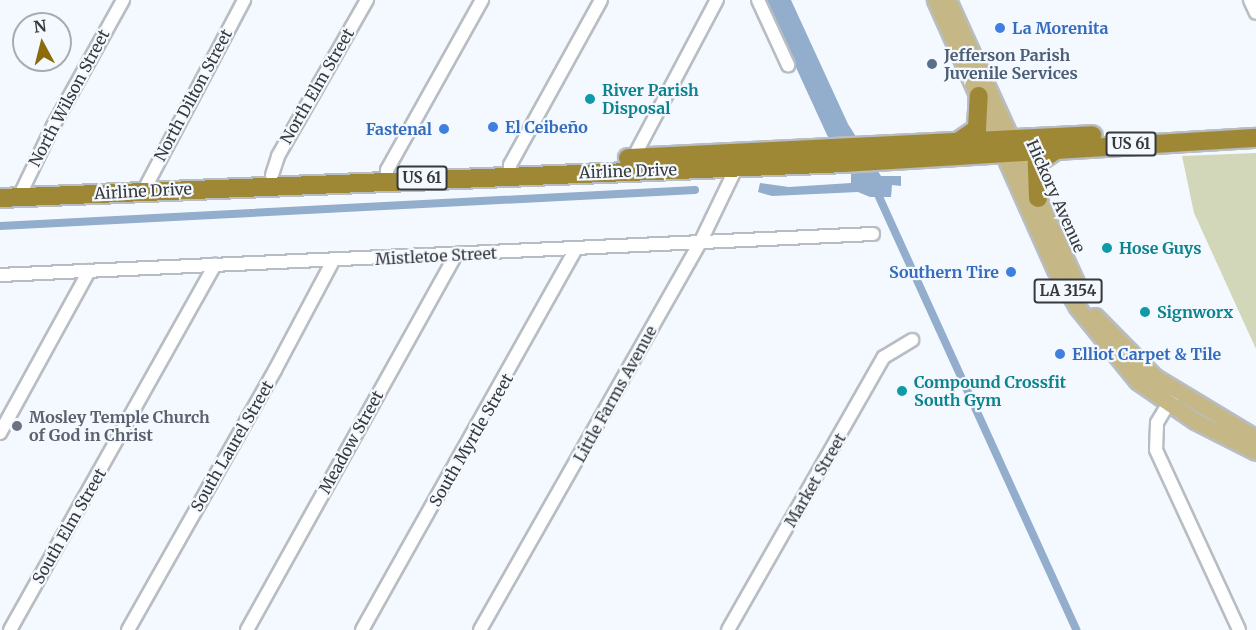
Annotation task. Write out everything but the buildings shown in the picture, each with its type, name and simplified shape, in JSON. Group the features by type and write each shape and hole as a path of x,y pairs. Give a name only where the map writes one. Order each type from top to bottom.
{"highway":[{"path":"958,141 977,129 979,96"},
{"name":"Airline Drive","path":"0,198 20,192 146,185 863,155 1256,129"},
{"name":"Airline Drive","path":"863,155 958,141 1058,149 1256,138"},
{"path":"1038,198 1038,163 1058,149"},
{"name":"Airline Drive","path":"146,185 272,175 387,175"},
{"name":"Airline Drive","path":"0,188 20,192"}],"main road":[{"path":"935,0 979,96 1008,145"},
{"path":"948,0 1008,145"},
{"name":"Hickory Avenue","path":"1008,145 1038,198 1071,276 1093,315 1172,398"},
{"name":"Hickory Avenue","path":"1008,145 1055,269 1077,307 1118,361 1172,398"},
{"name":"LA 3154","path":"1172,398 1256,438"},
{"name":"LA 3154","path":"1172,398 1256,452"}],"street":[{"name":"North Wilson Street","path":"20,192 123,0"},
{"name":"North Dilton Street","path":"146,185 244,0"},
{"name":"North Elm Street","path":"272,175 278,156 367,0"},
{"path":"387,175 482,0"},
{"path":"510,169 601,0"},
{"path":"630,164 717,0"},
{"path":"758,0 788,65"},
{"path":"1250,0 1256,13"},
{"name":"Little Farms Avenue","path":"480,630 700,243 739,161"},
{"name":"Mistletoe Street","path":"0,275 873,234"},
{"name":"South Myrtle Street","path":"362,630 576,248"},
{"name":"Meadow Street","path":"247,630 456,255"},
{"name":"South Laurel Street","path":"128,630 333,261"},
{"name":"South Elm Street","path":"10,630 215,265"},
{"path":"0,433 89,271"},
{"name":"Market Street","path":"728,630 884,357 912,340"},
{"path":"1172,398 1154,432 1156,450 1239,630"}],"green space":[{"path":"1256,153 1256,349 1194,213 1182,156"}],"water":[{"path":"765,0 791,0 848,124 881,176 901,176 901,186 892,185 891,197 870,197 858,192 772,196 758,192 760,183 789,187 851,183 851,174 827,135"}],"waterway":[{"path":"875,188 1076,630"},
{"path":"0,226 695,190"}],"place":[{"name":"La Morenita","path":"1000,28"},
{"name":"Jefferson Parish Juvenile Services","path":"932,64"},
{"name":"River Parish Disposal","path":"590,99"},
{"name":"El Ceibeño","path":"493,127"},
{"name":"Fastenal","path":"444,129"},
{"name":"Hose Guys","path":"1107,248"},
{"name":"Southern Tire","path":"1011,272"},
{"name":"Signworx","path":"1145,312"},
{"name":"Elliot Carpet & Tile","path":"1060,354"},
{"name":"Compound Crossfit South Gym","path":"902,391"},
{"name":"Mosley Temple Church of God in Christ","path":"17,426"}]}
